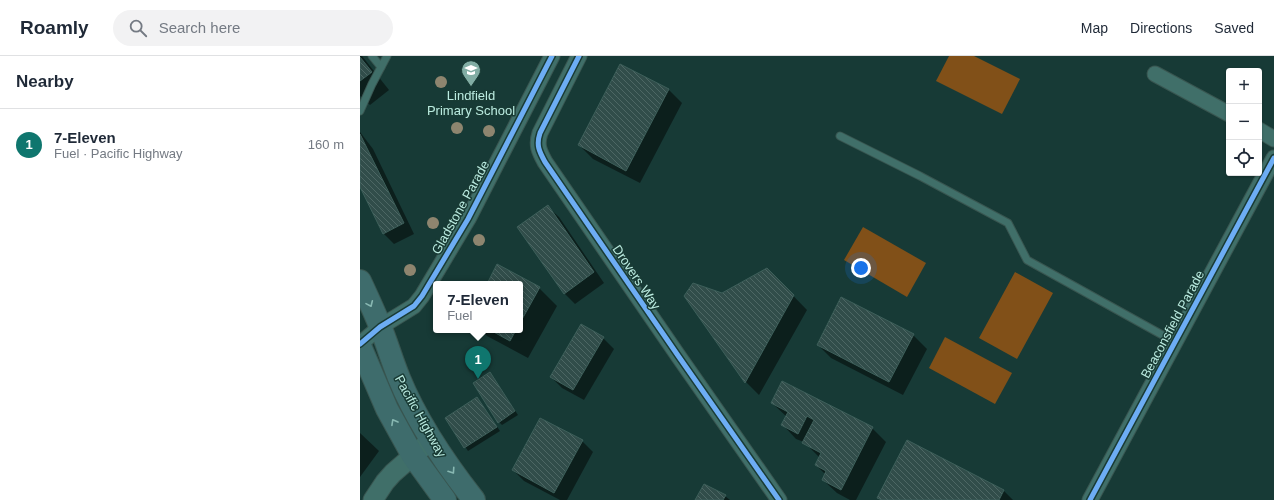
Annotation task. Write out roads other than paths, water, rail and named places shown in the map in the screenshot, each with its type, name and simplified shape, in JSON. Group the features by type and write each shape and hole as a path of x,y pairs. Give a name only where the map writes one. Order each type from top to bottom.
{"highway":[{"name":"Pacific Highway","path":"360,281 409,400 431,440 474,500"},
{"name":"Pacific Highway","path":"360,345 387,409 413,456 445,500"}],"street":[{"name":"Gladstone Parade","path":"360,345 380,327 414,306 422,296 468,219 552,56"},
{"name":"Drovers Way","path":"579,56 540,133 538,149 550,169 679,358 778,500"},
{"path":"1155,74 1226,112"},
{"path":"1262,132 1274,139"},
{"name":"Beaconsfield Parade","path":"1090,500 1274,158"},
{"path":"373,500 385,482 431,440"}],"lane":[{"path":"372,56 381,67"},
{"path":"360,111 387,56"},
{"path":"840,136 920,176 1008,223 1027,260 1175,342"}],"place":[{"name":"Lindfield Primary School","path":"471,87"},
{"name":"7-Eleven","path":"478,379"}]}
